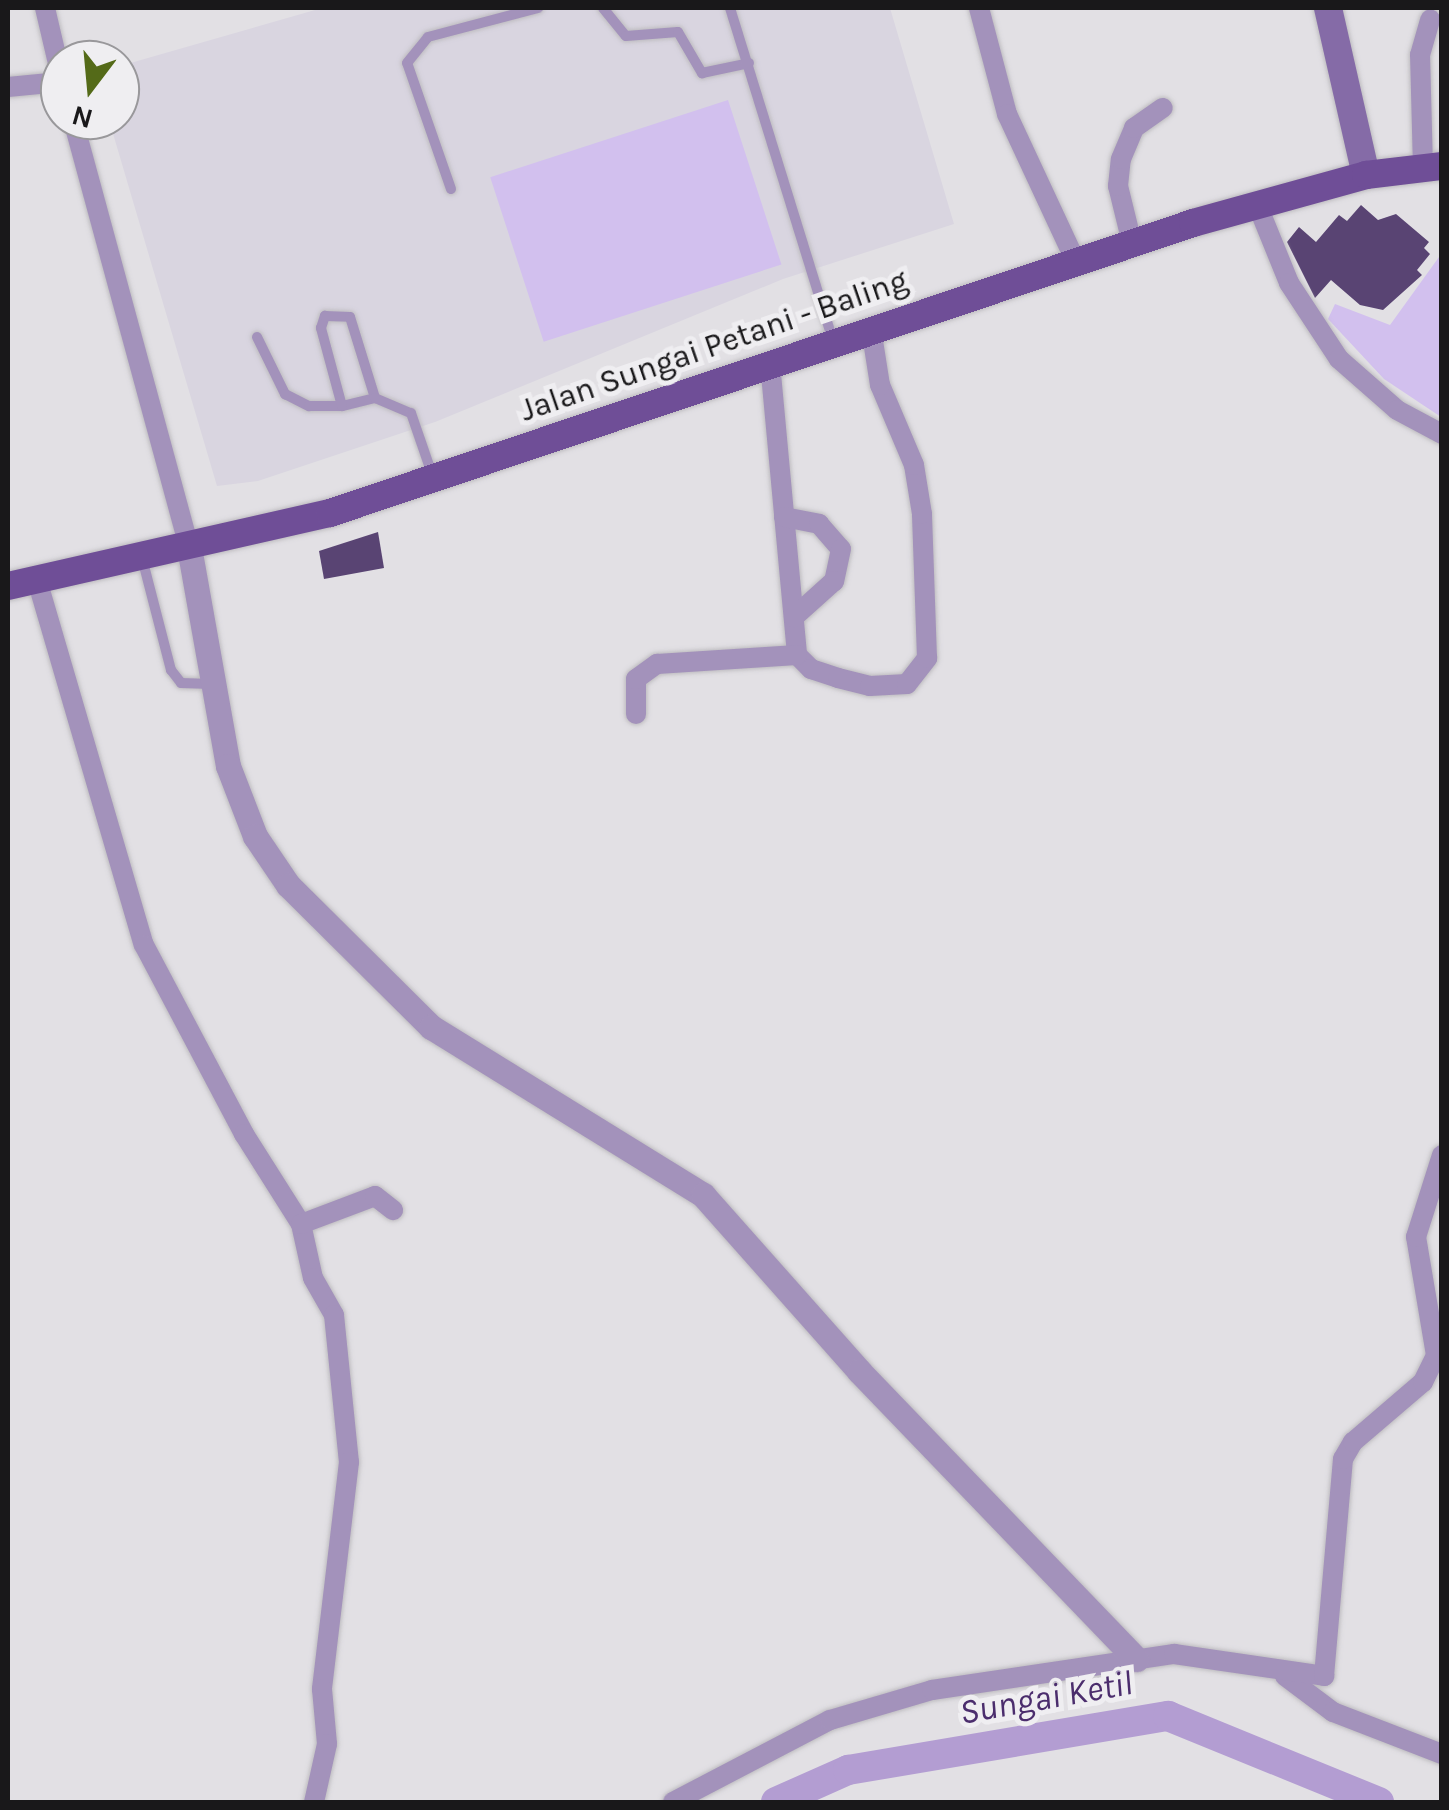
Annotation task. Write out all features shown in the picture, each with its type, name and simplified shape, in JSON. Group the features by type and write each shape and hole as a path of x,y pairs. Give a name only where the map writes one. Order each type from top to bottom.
{"main road":[{"path":"1328,8 1366,175"},
{"name":"Jalan Sungai Petani - Baling","path":"8,586 330,514 1132,242 1366,175 1432,167"}],"street":[{"path":"45,8 52,40"},
{"path":"979,8 1006,114 1076,260"},
{"path":"1430,18 1420,55 1432,167"},
{"path":"8,86 40,84"},
{"path":"1132,242 1118,186 1120,159 1134,128 1163,108"},
{"path":"78,140 188,547 228,766 246,816 270,860 318,920 431,1027 704,1195 860,1371 1136,1659"},
{"path":"1257,204 1289,282 1339,359 1397,410 1442,434"},
{"path":"636,714 636,679 656,664 797,654 820,672 885,687 914,679 927,658 919,484 880,385 871,328"},
{"path":"770,363 797,654"},
{"path":"784,517 819,524 842,549 834,581 794,616"},
{"path":"37,580 144,944 244,1134 301,1224 313,1278 334,1315 338,1392 349,1444 322,1689 327,1744 314,1802"},
{"path":"673,1802 866,1707 932,1690 1136,1659 1207,1656 1317,1680 1326,1673 1343,1459 1353,1442 1423,1382 1436,1355 1416,1237 1442,1155"},
{"path":"301,1224 375,1196 393,1210"},
{"path":"1280,1672 1332,1712 1442,1754"}],"lane":[{"path":"451,189 408,63 428,36 538,8"},
{"path":"603,8 626,36 678,32 702,72 748,63"},
{"path":"730,8 834,341"},
{"path":"342,406 321,328 332,313 350,316 375,398"},
{"path":"257,337 285,394 308,406 342,406 375,398 410,413 433,480"},
{"path":"142,557 176,679 212,684"}],"shaded area":[{"path":"322,8 890,8 954,224 783,279 435,422 258,481 217,486 115,140 140,140 140,60"},
{"path":"728,100 781,265 544,342 490,177"},
{"path":"1441,233 1442,417 1384,379 1328,319 1335,304 1390,325 1439,257"}],"building":[{"path":"1361,205 1378,220 1396,214 1429,242 1424,248 1430,254 1417,270 1422,275 1383,310 1360,305 1331,280 1315,298 1287,242 1299,227 1316,242 1339,215 1347,221"},
{"path":"378,532 384,568 324,579 319,551"}],"waterway":[{"name":"Sungai Ketil","path":"776,1802 848,1770 1168,1716 1379,1802"}]}
